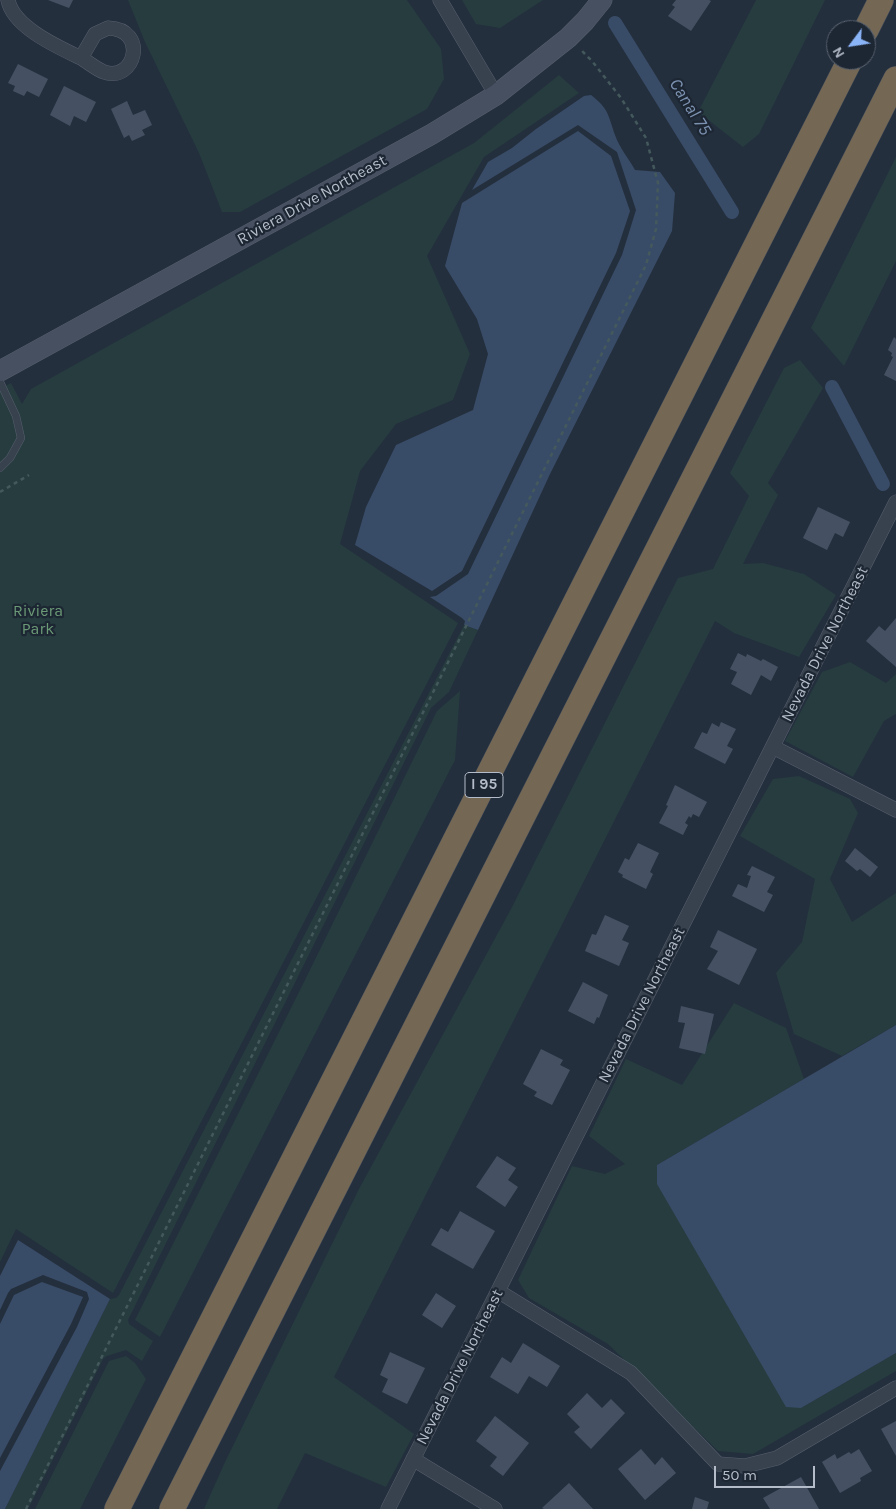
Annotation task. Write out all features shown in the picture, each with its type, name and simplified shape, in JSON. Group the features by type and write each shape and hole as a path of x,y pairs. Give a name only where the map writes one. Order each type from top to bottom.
{"highway":[{"path":"871,20 881,0"},
{"name":"I 95","path":"117,1509 845,70"},
{"path":"172,1509 896,79"}],"street":[{"path":"8,0 9,9 37,36 80,58"},
{"path":"440,0 496,95"},
{"name":"Riviera Drive Northeast","path":"0,371 432,134 496,95 568,38 602,0"},
{"name":"Nevada Drive Northeast","path":"388,1509 896,502"},
{"path":"773,747 896,810"},
{"path":"498,1291 631,1373 718,1464 745,1466 777,1458 896,1388"},
{"path":"413,1459 495,1509"}],"lane":[{"path":"0,382 16,416 21,438 10,458 0,468"}],"path":[{"path":"26,1509 646,265 656,229 658,184 646,138 615,91 592,61 568,38"},
{"path":"0,492 29,475"}],"green space":[{"path":"128,0 407,0 441,49 444,79 427,109 240,212 222,212 199,153 145,42"},
{"path":"462,0 543,0 500,28 476,24"},
{"path":"756,0 825,0 759,134 743,147 698,112"},
{"name":"Riviera Park","path":"559,75 579,93 484,157 427,256 470,354 453,400 396,424 360,471 340,544 458,623 113,1293 16,1229 0,1262 0,389 11,383 22,404 31,389 474,143"},
{"path":"896,157 896,261 844,366 811,328"},
{"path":"800,360 823,388 768,483 778,495 743,564 763,563 804,574 836,595 799,657 734,633 715,621 334,1377 414,1434 386,1487 305,1453 277,1509 204,1509 225,1462 359,1189 511,909 678,578 713,569 749,496 730,473 784,368"},
{"path":"464,625 478,630 449,692 431,708 128,1320 129,1324 153,1341 142,1361 126,1350 103,1359 28,1509 5,1509 110,1299 116,1298 119,1295"},
{"path":"850,662 886,683 896,674 896,714 884,721 853,777 785,741 822,672"},
{"path":"460,691 455,760 160,1337 135,1320 437,711"},
{"path":"799,776 850,799 858,813 830,879 852,922 896,893 896,1025 842,1056 794,1034 776,973 802,942 815,879 740,836 773,779"},
{"path":"734,1003 786,1028 804,1079 657,1165 801,1408 896,1353 896,1371 753,1454 718,1451 608,1344 529,1298 518,1280 572,1166 605,1174 625,1164 589,1136 626,1059 682,1085"},
{"path":"126,1356 135,1363 146,1379 80,1509 35,1509 109,1361"}],"water":[{"path":"591,95 605,109 619,144 635,170 660,172 675,193 672,231 550,474 478,630 464,625 465,621 462,618 430,597 436,596 468,574 622,255 636,210 617,152 578,125 472,190 488,162 512,148 584,96"},
{"path":"578,131 611,156 630,211 616,253 462,571 432,591 355,545 366,507 396,445 473,410 488,354 477,319 445,266 462,203"},
{"path":"896,1025 896,1353 801,1408 786,1407 657,1184 657,1165"},
{"path":"18,1240 110,1299 5,1509 0,1509 0,1471 77,1327 89,1299 87,1292 43,1275 11,1289 0,1310 0,1276"},
{"path":"42,1282 83,1297 71,1324 0,1458 0,1324 14,1295"}],"building":[{"path":"48,0 73,0 69,8"},
{"path":"676,0 711,1 691,31 668,16 675,7 672,5"},
{"path":"18,64 48,79 39,97 27,91 24,96 13,91 15,86 8,83"},
{"path":"64,86 96,102 86,122 74,116 70,126 50,115"},
{"path":"127,101 133,115 145,110 152,125 142,130 145,135 132,141 129,135 124,138 111,109"},
{"path":"894,337 896,339 896,381 884,375 893,357 891,356 892,353 888,350"},
{"path":"818,507 850,522 843,537 835,533 827,550 803,538"},
{"path":"896,618 896,667 866,641 879,626 885,631"},
{"path":"738,653 746,657 747,654 761,661 763,659 778,667 771,681 761,675 751,695 731,684 737,672 730,669"},
{"path":"721,722 736,729 727,746 733,749 725,764 694,748 702,732 707,734 712,723 719,727"},
{"path":"675,785 707,802 699,817 693,814 691,818 689,816 685,823 688,825 683,835 659,823 668,806 666,805"},
{"path":"638,843 659,853 650,872 653,874 646,889 622,877 623,875 618,872 625,858 629,860"},
{"path":"855,848 878,867 870,877 860,869 857,871 845,861"},
{"path":"752,866 775,877 767,892 773,895 764,912 732,896 738,884 747,888 751,876 747,875"},
{"path":"605,915 629,926 622,940 629,943 619,966 585,951 592,934 596,935"},
{"path":"718,930 757,949 739,985 707,969 718,951 710,947"},
{"path":"583,982 608,995 599,1018 597,1017 594,1024 568,1011"},
{"path":"681,1006 714,1014 705,1054 679,1048 685,1023 678,1022"},
{"path":"541,1049 563,1060 560,1065 570,1070 552,1105 534,1096 537,1092 523,1084"},
{"path":"497,1156 516,1168 508,1180 518,1187 505,1207 476,1187"},
{"path":"460,1211 495,1231 473,1269 431,1245 441,1228 448,1232"},
{"path":"436,1293 456,1306 442,1328 422,1315"},
{"path":"523,1343 560,1366 547,1387 529,1376 518,1394 490,1377 502,1357 511,1363"},
{"path":"390,1352 425,1368 407,1404 382,1392 388,1379 380,1375"},
{"path":"587,1393 602,1408 611,1399 625,1413 591,1449 574,1432 580,1427 567,1414"},
{"path":"495,1416 529,1443 503,1476 490,1466 497,1457 476,1441"},
{"path":"896,1421 896,1456 881,1429"},
{"path":"641,1449 655,1465 662,1457 676,1473 645,1500 618,1469"},
{"path":"859,1449 872,1471 860,1478 861,1481 840,1493 822,1462 835,1454 837,1459"},
{"path":"801,1477 819,1509 770,1509 763,1498"},
{"path":"569,1483 593,1509 542,1508"},
{"path":"695,1497 709,1502 707,1509 692,1509"}],"waterway":[{"name":"Canal 75","path":"615,23 732,212"},
{"name":"Canal 75","path":"832,387 883,484"}]}
